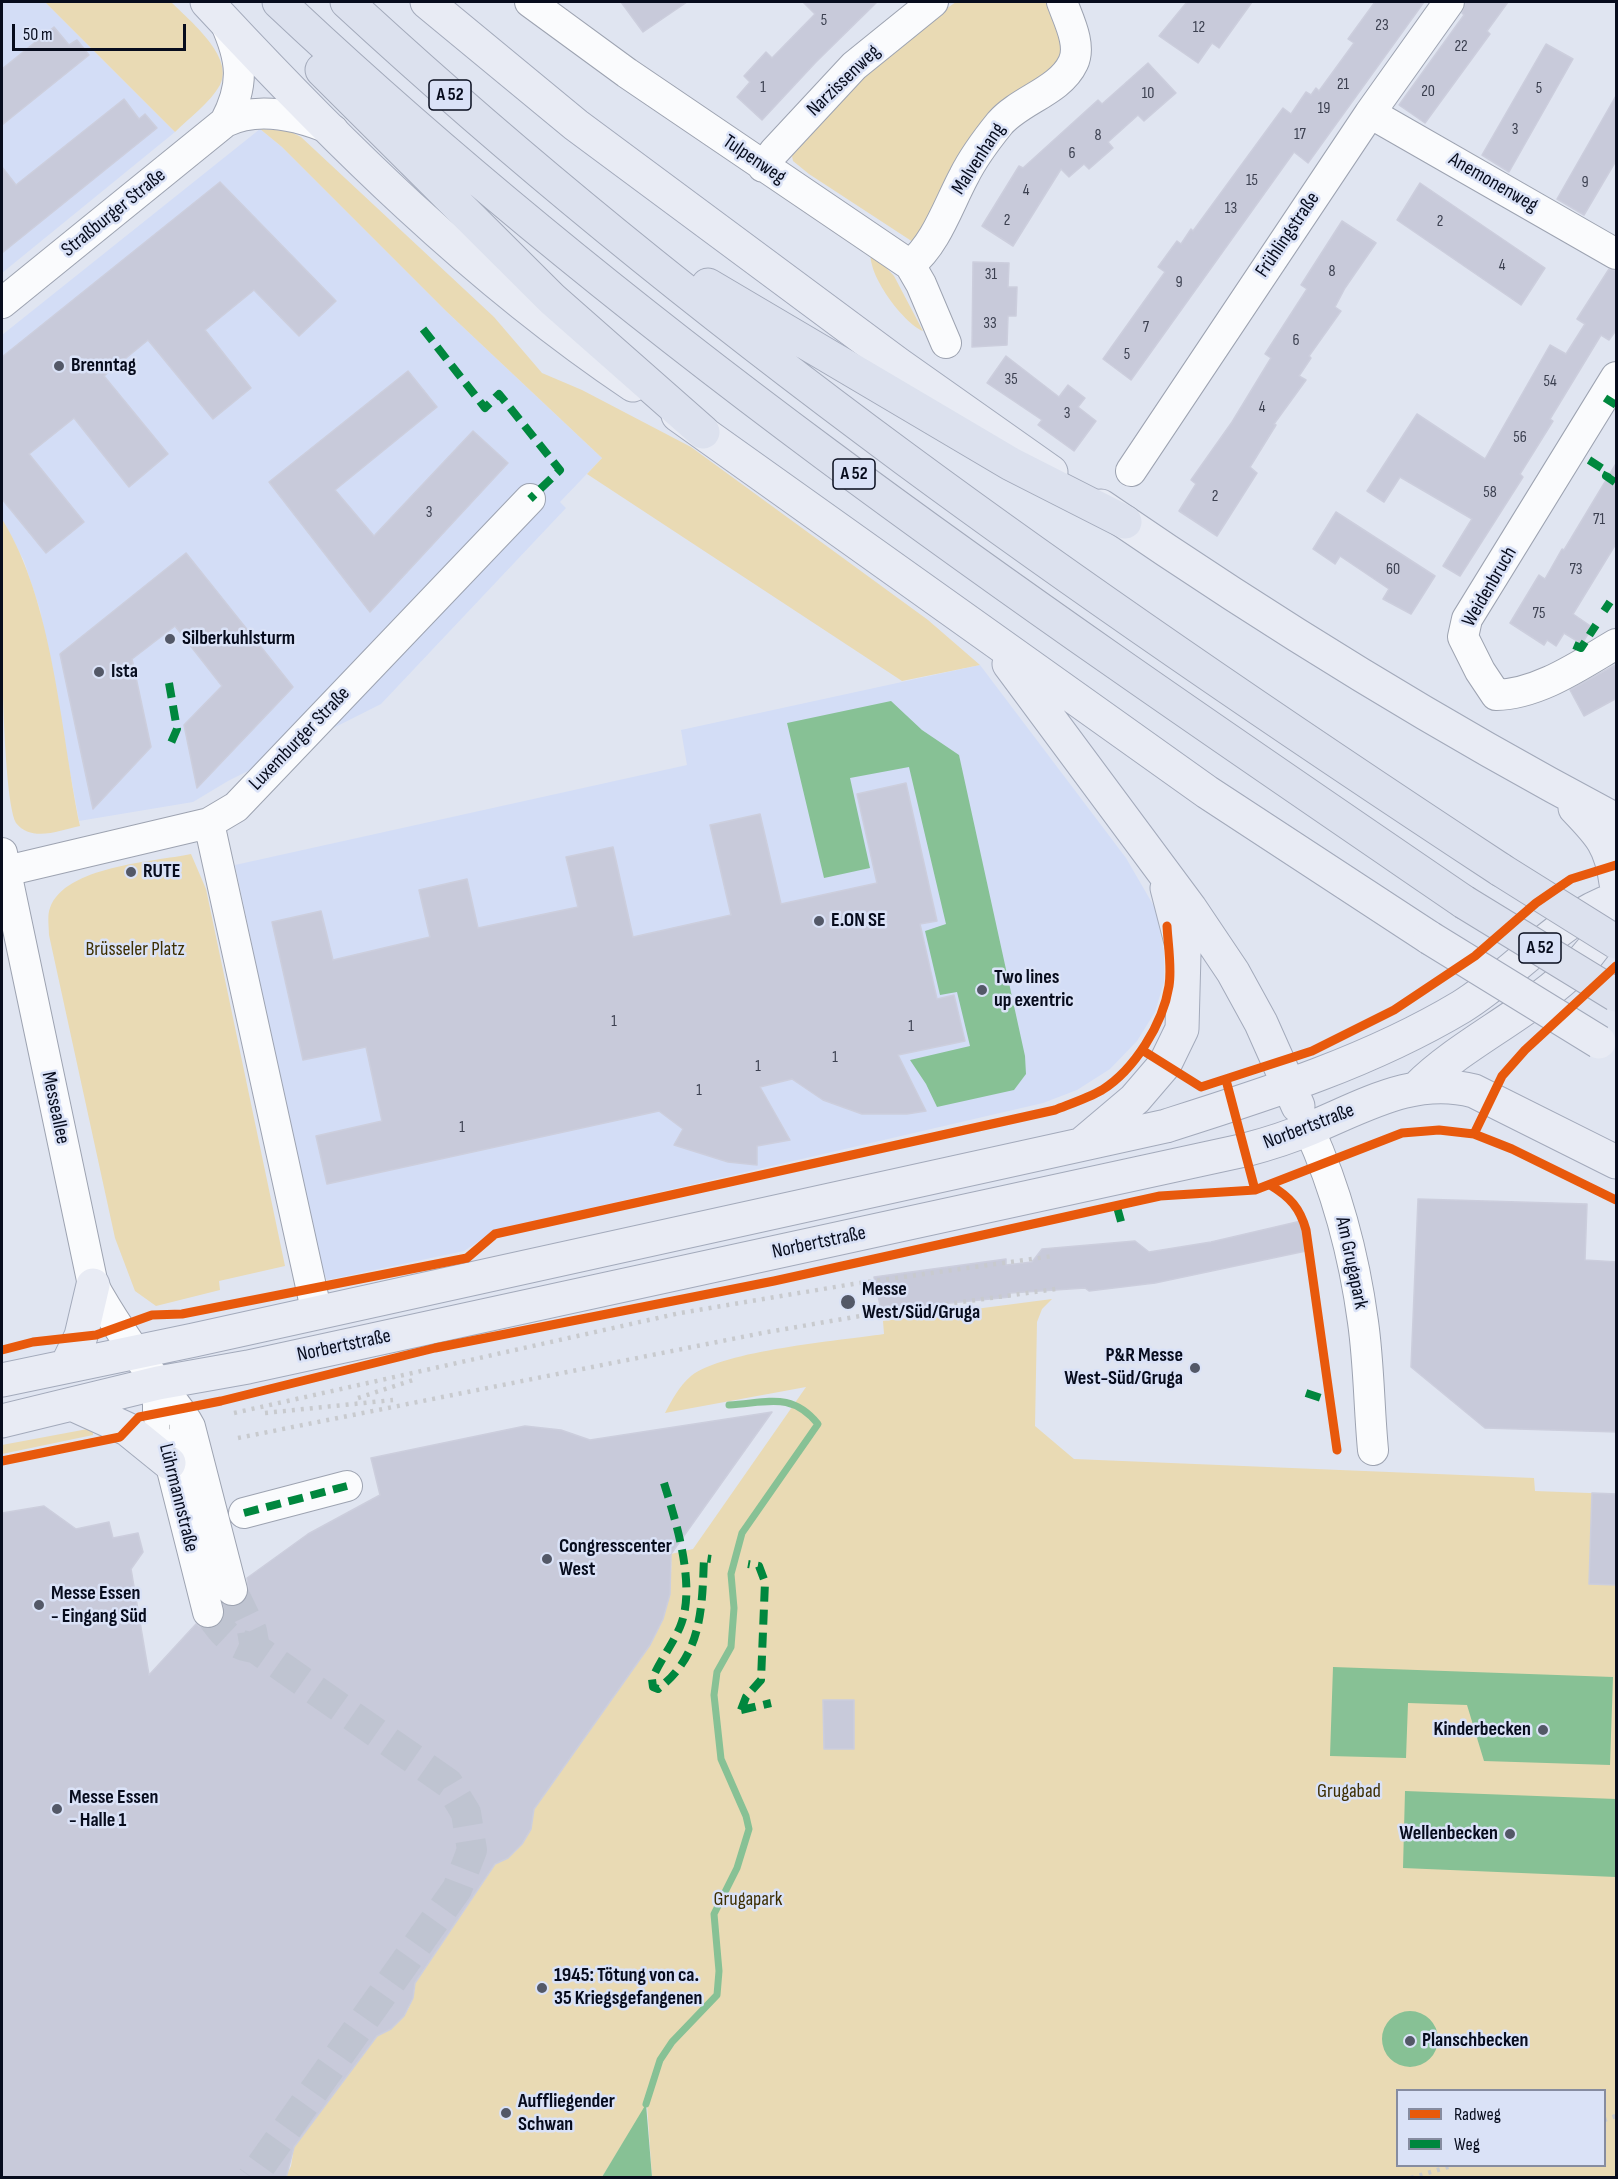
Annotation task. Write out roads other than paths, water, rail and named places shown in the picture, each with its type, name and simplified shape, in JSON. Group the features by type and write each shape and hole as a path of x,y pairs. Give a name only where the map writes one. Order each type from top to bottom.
{"highway":[{"path":"270,2 306,54 419,168 552,299 703,432"},
{"name":"A 52","path":"279,2 496,195 583,268 758,403 1002,581 1464,902 1617,994"},
{"name":"A 52","path":"347,2 556,187 757,347 1018,541 1287,729 1501,870 1617,942"},
{"path":"556,187 634,233 712,288 769,323 1011,464 1125,522"}],"main road":[{"path":"427,2 576,125 898,364 1125,522 1368,680 1555,789 1617,820"},
{"path":"215,10 396,191 522,304 595,359 703,432 991,640 1208,792 1430,938 1608,1048"},
{"name":"Am Grugapark","path":"991,640 1163,872 1233,972 1261,1023 1309,1129"},
{"path":"1555,789 1604,838 1610,851 1617,883"},
{"path":"1079,1146 1135,1099 1165,1064 1182,1029 1184,954 1163,872"},
{"path":"1418,1087 1451,1056 1526,1008 1559,982 1603,934 1616,898"},
{"name":"Norbertstraße","path":"2,1380 317,1314 1166,1126 1289,1087 1388,1045 1461,1007 1508,975 1582,913 1616,898"},
{"name":"Norbertstraße","path":"2,1421 158,1383 259,1365 1245,1150 1309,1129 1375,1101 1418,1087 1453,1086 1474,1091 1617,1162"},
{"path":"67,1365 81,1336 93,1285"},
{"path":"74,1405 127,1429 169,1463"}],"street":[{"name":"Narzissenweg","path":"763,167 774,152 854,66 933,2"},
{"name":"Malvenhang","path":"910,265 925,253 965,173 1001,122 1020,105 1066,75 1075,60 1075,39 1062,2"},
{"name":"Frühlingstraße","path":"1131,471 1370,113 1449,2"},
{"name":"Tulpenweg","path":"545,5 627,73 910,265 921,284 946,343"},
{"name":"Straßburger Straße","path":"215,10 233,39 239,66 239,84 235,102 225,122"},
{"name":"Straßburger Straße","path":"2,303 225,122 240,114 260,113 303,119 333,130"},
{"name":"Anemonenweg","path":"1370,113 1617,254"},
{"name":"Weidenbruch","path":"1613,394 1467,619 1463,637 1480,671 1496,695 1512,695 1545,683 1617,644"},
{"name":"Luxemburger Straße","path":"4,862 209,823 236,807 530,499"},
{"path":"209,823 317,1314"},
{"name":"Messeallee","path":"4,862 93,1285 107,1311 137,1352"},
{"name":"Am Grugapark","path":"1309,1129 1338,1203 1356,1280 1363,1324 1373,1450"},
{"name":"Lührmannstraße","path":"137,1352 158,1383 182,1410 190,1427 232,1590"},
{"name":"Lührmannstraße","path":"158,1383 158,1414 208,1612"},
{"path":"244,1513 347,1486"}],"waterway":[{"path":"646,2104 660,2060 672,2042 717,1995 719,1971 714,1914 737,1868 749,1829 746,1816 721,1759 714,1695 717,1672 731,1647 734,1608 731,1574 742,1533 818,1424 808,1414 788,1403 767,1401 729,1405"}],"tunnel":[{"path":"232,1590 252,1631 255,1648"},
{"path":"208,1612 227,1636 239,1644 255,1648 448,1783 466,1813 472,1850 457,1889 252,2178"}],"railway":[{"path":"234,1413 680,1313 853,1284 1053,1256"},
{"path":"238,1438 762,1333 860,1316 1056,1289"},
{"path":"358,1398 413,1380"},
{"path":"265,1413 393,1400"},
{"path":"173,1451 177,1450"},
{"path":"1606,2119 1616,2116"},
{"path":"1411,2178 1448,2167"}],"place":[{"name":"Brenntag","path":"59,366"},
{"name":"Silberkuhlsturm","path":"170,639"},
{"name":"Ista","path":"99,672"},
{"name":"RUTE","path":"131,872"},
{"name":"E.ON SE","path":"819,921"},
{"name":"Two lines up exentric","path":"982,990"},
{"name":"Messe West/Süd/Gruga","path":"848,1302"},
{"name":"P&R Messe West-Süd/Gruga","path":"1195,1368"},
{"name":"Congresscenter West","path":"547,1559"},
{"name":"Messe Essen - Eingang Süd","path":"39,1605"},
{"name":"Kinderbecken","path":"1543,1730"},
{"name":"Messe Essen - Halle 1","path":"57,1809"},
{"name":"Wellenbecken","path":"1510,1834"},
{"name":"1945: Tötung von ca. 35 Kriegsgefangenen","path":"542,1988"},
{"name":"Planschbecken","path":"1410,2041"},
{"name":"Auffliegender Schwan","path":"506,2113"}],"park label":[{"name":"Brüsseler Platz","path":"135,950"},
{"name":"Grugabad","path":"1349,1792"},
{"name":"Grugapark","path":"748,1900"}]}
